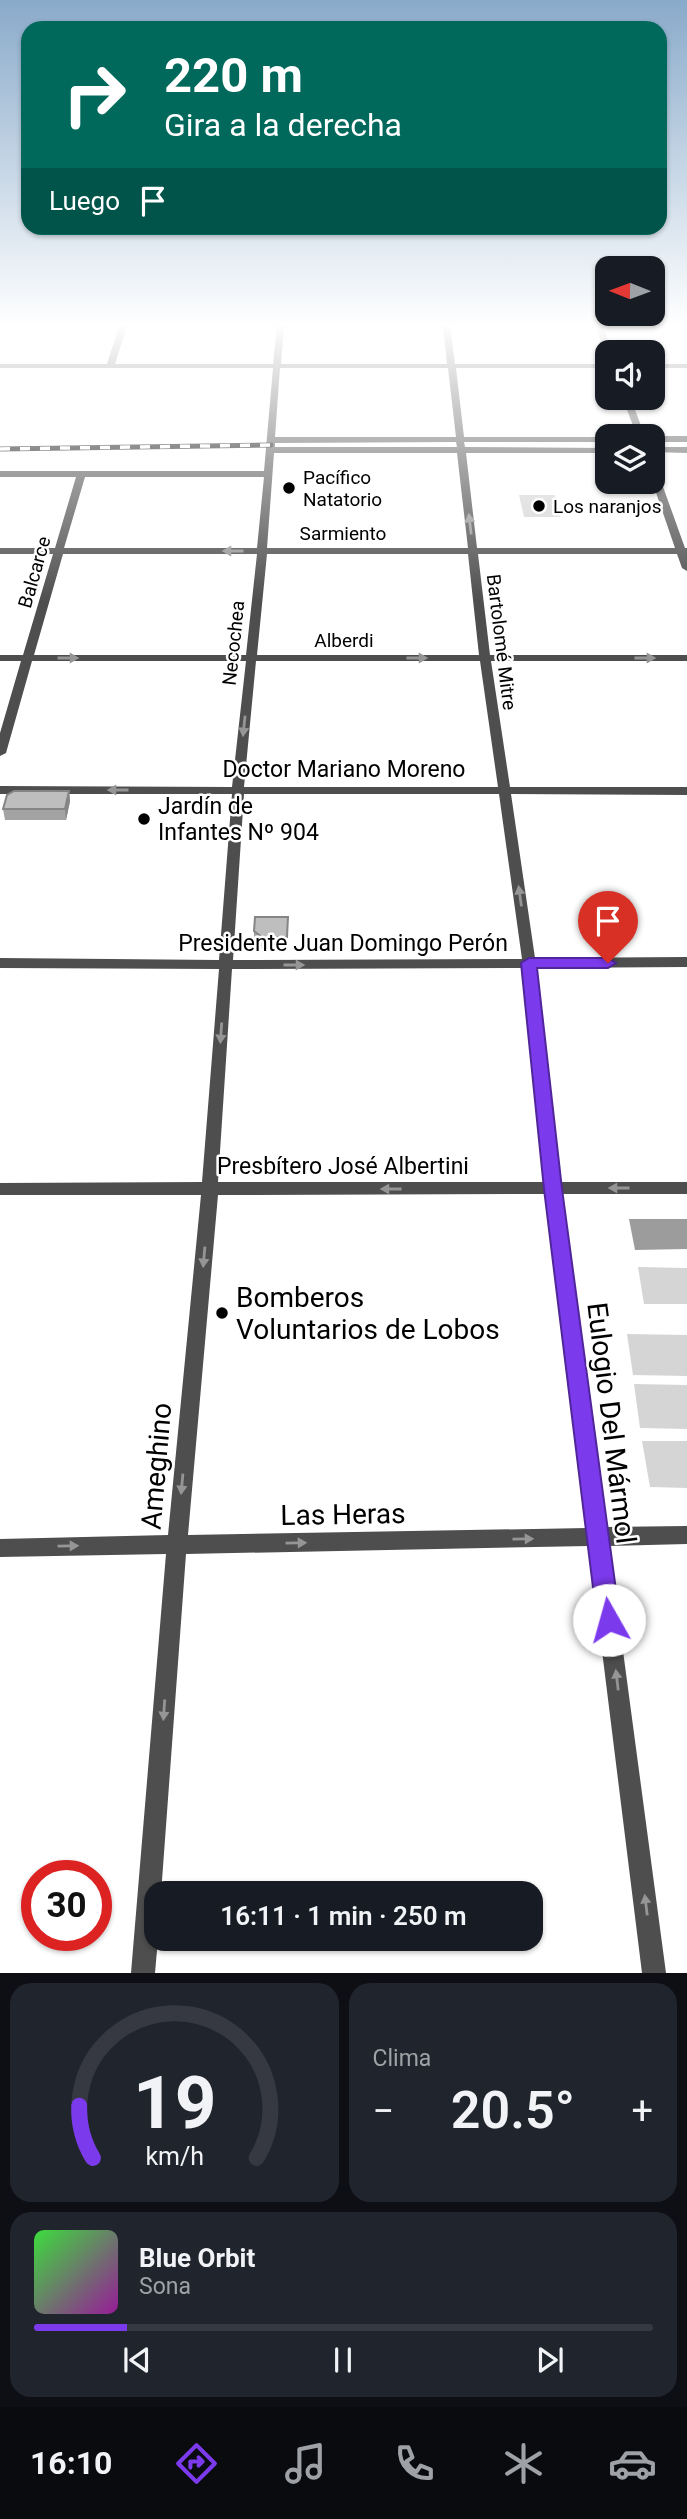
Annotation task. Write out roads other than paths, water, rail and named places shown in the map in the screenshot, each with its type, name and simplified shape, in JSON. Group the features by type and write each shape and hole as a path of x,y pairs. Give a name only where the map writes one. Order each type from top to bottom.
{"street":[{"name":"Necochea","path":"226,965 238,790 273,418"},
{"name":"Bartolomé Mitre","path":"457,418 485,658 529,963"},
{"path":"271,445 460,444 595,439"},
{"path":"665,439 687,439"},
{"path":"460,444 595,450"},
{"path":"665,450 687,450"},
{"path":"0,474 80,478 267,478"},
{"path":"0,482 80,478"},
{"name":"Balcarce","path":"0,753 80,478"},
{"path":"662,494 684,551 687,568"},
{"name":"Sarmiento","path":"0,551 684,551"},
{"name":"Alberdi","path":"0,657 687,658"},
{"name":"Doctor Mariano Moreno","path":"0,790 687,791"},
{"name":"Presidente Juan Domingo Perón","path":"0,963 226,965 687,962"},
{"name":"Eulogio Del Mármol","path":"529,963 553,1189 654,1973"},
{"name":"Ameghino","path":"143,1973 177,1544 210,1189 226,965"},
{"name":"Presbítero José Albertini","path":"0,1189 687,1188"},
{"name":"Las Heras","path":"0,1548 687,1535"}],"railway":[{"path":"0,449 271,445"}],"place":[{"name":"Pacífico Natatorio","path":"289,488"},
{"name":"Los naranjos","path":"539,506"},
{"name":"Jardín de Infantes Nº 904","path":"144,819"},
{"name":"Bomberos Voluntarios de Lobos","path":"222,1313"}]}
